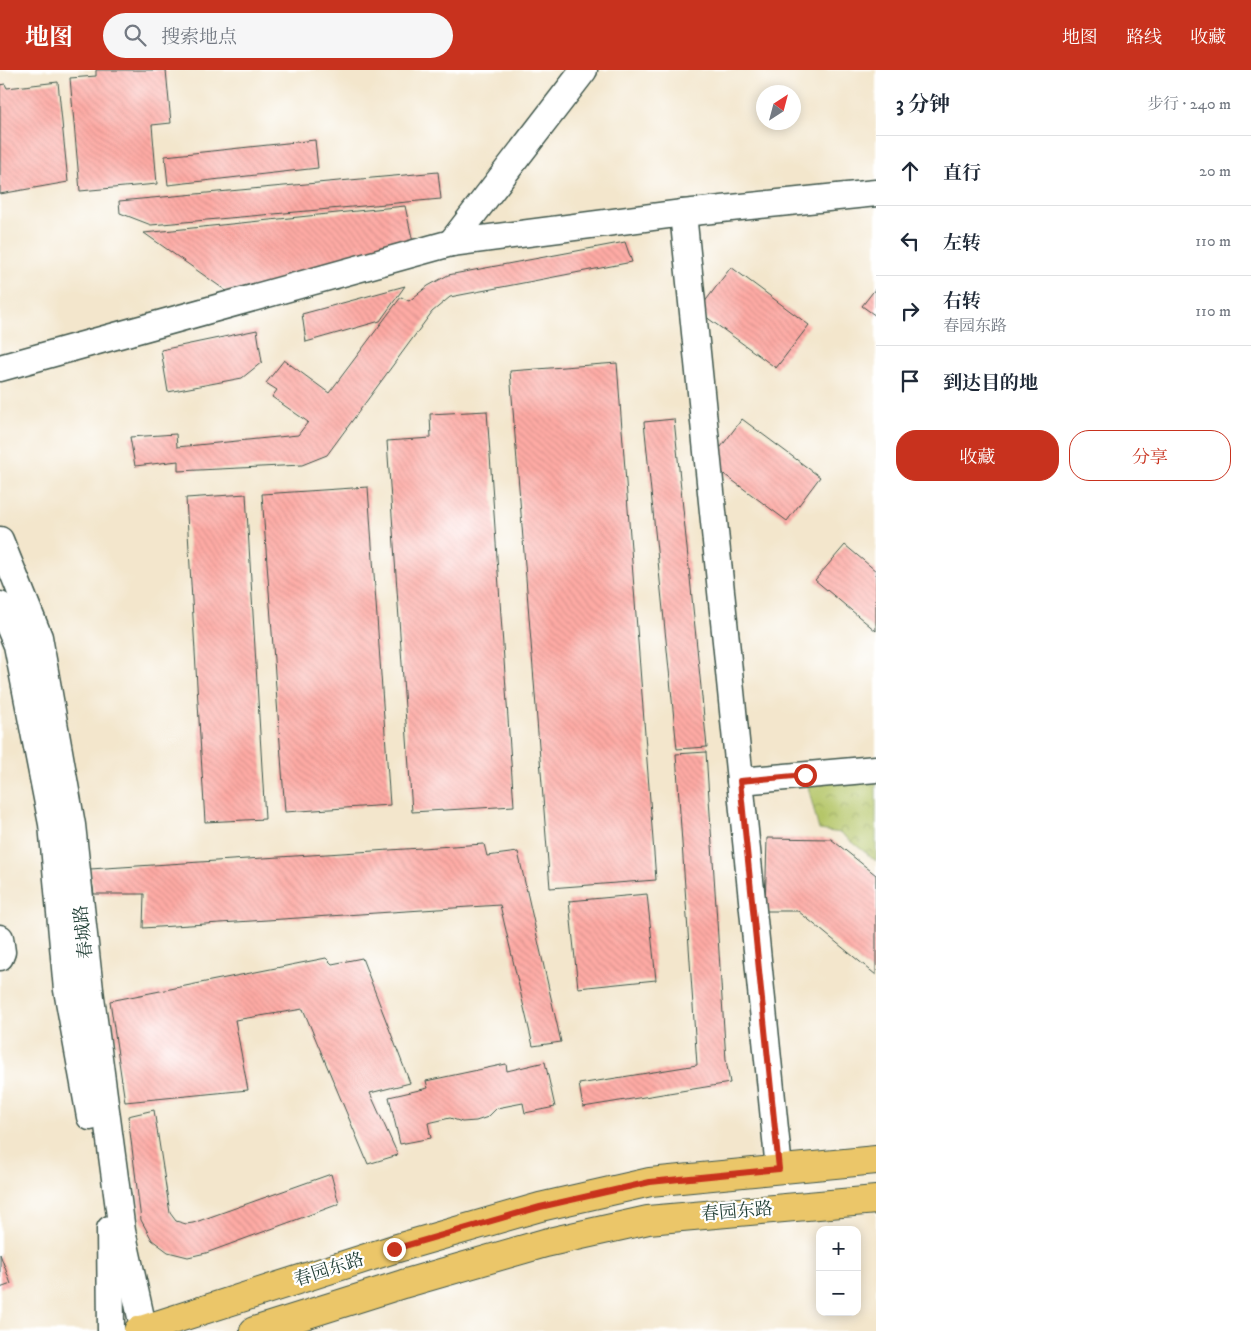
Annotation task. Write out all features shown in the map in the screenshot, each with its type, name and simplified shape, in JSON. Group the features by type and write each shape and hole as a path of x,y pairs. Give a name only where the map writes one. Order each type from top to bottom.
{"main road":[{"name":"春园东路","path":"142,1330 394,1249 540,1207 650,1182 876,1160"},
{"name":"春园东路","path":"254,1331 403,1284 544,1243 648,1220 876,1200"}],"street":[{"path":"451,243 584,70"},
{"path":"0,368 451,243 683,213 876,193"},
{"path":"683,213 779,1169"},
{"name":"春城路","path":"0,540 39,637 72,825 90,990 122,1231 142,1330"},
{"name":"春城路","path":"0,604 17,645 52,824 67,990 111,1232 111,1331"},
{"path":"740,781 876,769"},
{"path":"0,938 2,952 0,958"}],"green space":[{"path":"876,769 876,861 841,833 819,830 805,775"}],"building":[{"path":"96,70 166,70 171,123 152,125 157,184 80,191 70,78 96,76"},
{"path":"58,82 68,182 0,194 0,85 5,84 7,88"},
{"path":"315,140 318,168 168,185 165,156"},
{"path":"438,172 441,199 151,225 120,213 119,201"},
{"path":"405,206 414,247 232,295 144,233"},
{"path":"625,242 632,262 450,297 432,312 327,455 302,465 178,471 178,461 135,466 130,437 176,434 177,447 298,435 308,422 272,397 277,390 266,383 284,360 329,393 401,297 409,301 428,286 448,275"},
{"path":"731,267 809,325 776,368 698,311"},
{"path":"405,286 380,321 306,342 302,314"},
{"path":"876,288 876,316 862,306"},
{"path":"257,330 262,362 242,378 168,392 161,350"},
{"path":"617,363 656,880 550,888 510,371"},
{"path":"487,411 514,806 412,812 387,441 431,438 430,414"},
{"path":"674,419 707,747 677,749 644,422"},
{"path":"742,419 820,477 787,521 709,463"},
{"path":"368,487 390,805 285,812 262,494"},
{"path":"246,494 265,819 205,822 186,498"},
{"path":"845,545 876,571 876,631 815,580"},
{"path":"706,752 726,1060 730,1083 583,1107 579,1084 697,1065 676,754"},
{"path":"767,838 831,839 876,875 876,975 798,911 765,911"},
{"path":"484,844 487,856 518,852 561,1042 533,1046 500,905 143,928 144,894 94,894 90,869"},
{"path":"647,894 656,980 578,988 569,901"},
{"path":"326,958 332,964 362,958 410,1083 370,1093 398,1155 368,1164 303,1009 235,1020 248,1090 125,1102 110,1001"},
{"path":"545,1062 555,1107 525,1113 523,1103 497,1108 488,1117 476,1121 462,1122 450,1118 428,1123 431,1138 400,1144 389,1097 428,1088 426,1081 506,1064 507,1071"},
{"path":"154,1110 170,1213 176,1221 186,1224 193,1223 331,1174 339,1204 206,1253 188,1257 168,1252 152,1240 141,1220 128,1116"},
{"path":"0,1254 11,1284 0,1288"}],"route":[{"path":"394,1249 540,1207 650,1182 779,1169 740,781 805,775"}]}
